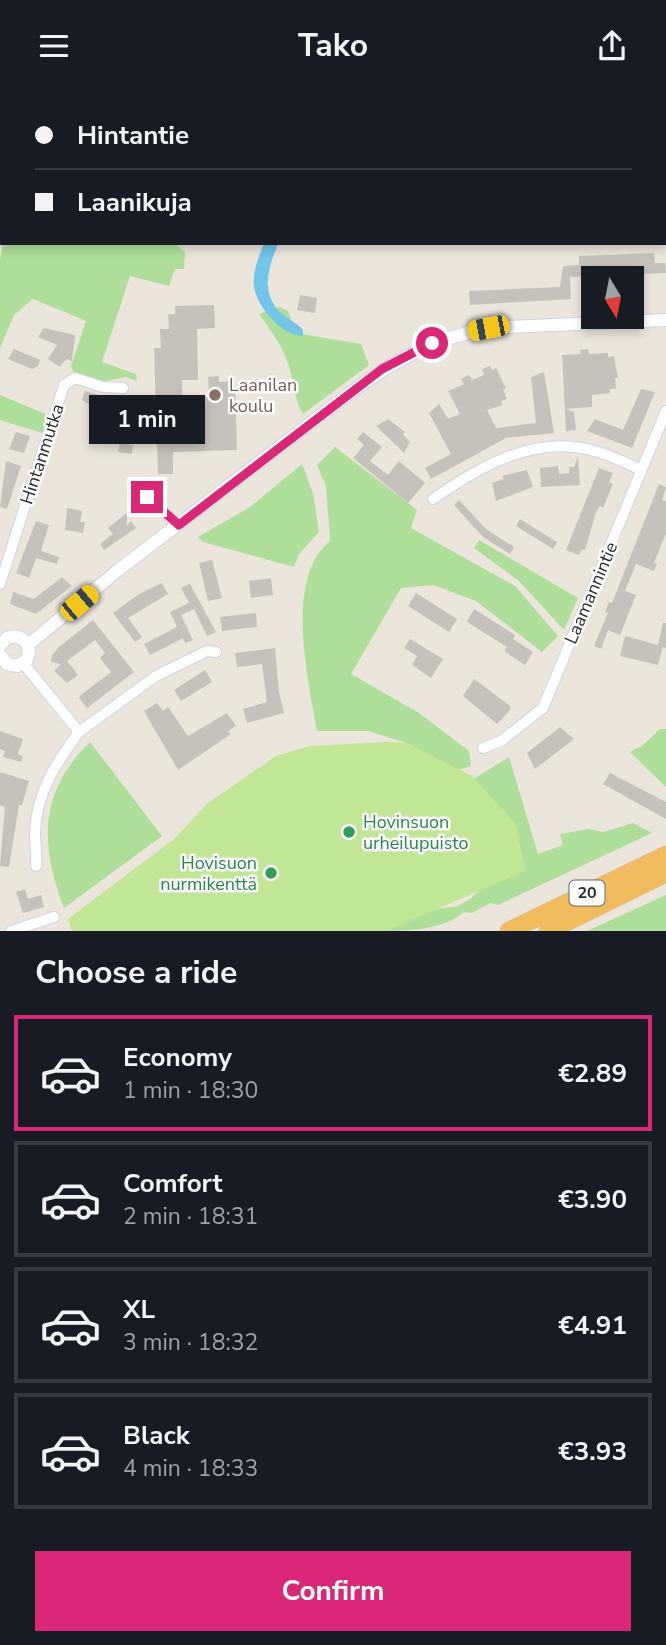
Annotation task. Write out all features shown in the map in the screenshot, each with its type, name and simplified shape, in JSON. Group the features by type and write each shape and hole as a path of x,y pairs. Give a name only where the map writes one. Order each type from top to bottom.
{"highway":[{"name":"20","path":"509,931 666,855"},
{"name":"20","path":"548,931 666,873"}],"street":[{"path":"29,645 179,525 382,369 432,343 488,328 666,320"},
{"name":"Hintanmutka","path":"0,584 64,385 75,378 103,387 123,388"},
{"name":"Laamannintie","path":"483,748 500,741 543,708 666,411"},
{"path":"433,499 460,480 497,461 548,448 573,446 595,451 641,470"},
{"path":"147,486 149,500 179,525"},
{"path":"1,660 12,666 23,663 29,655 29,645 19,636 2,638"},
{"path":"36,866 38,809 49,776 79,732 156,676 207,651 216,652"},
{"path":"23,663 79,732"},
{"path":"11,931 54,917"}],"green space":[{"path":"3,245 176,245 185,252 184,269 175,269 169,286 130,276 102,362 136,374 137,381 126,377 101,382 74,374 71,366 86,321 33,299 14,315 0,348 0,260"},
{"path":"279,307 288,311 296,333 361,344 369,365 303,414 284,353 259,314"},
{"path":"0,395 48,415 42,433 0,420"},
{"path":"335,447 417,510 411,528 515,586 558,636 542,652 476,601 433,585 401,588 351,674 419,713 469,751 471,766 458,770 407,743 368,731 317,731 305,658 303,604 307,579 316,558 330,541 326,486 317,465"},
{"path":"302,464 313,493 319,532 299,554 294,567 203,542 198,537 250,507"},
{"path":"479,540 578,598 564,630 519,581 474,548"},
{"path":"660,729 666,729 666,787 630,752 642,746"},
{"path":"90,742 162,836 64,908 51,863 48,821 61,781 73,761"},
{"name":"Hovinsuon urheilupuisto","path":"407,743 472,776 516,824 525,871 386,931 72,931 68,919 174,839 208,803 276,756 310,746"},
{"path":"509,757 538,854 563,845 560,834 589,829 603,832 633,823 652,833 498,905 490,903 472,913 464,912 434,926 377,931 417,912 458,906 497,875 472,780"},
{"path":"666,895 666,931 587,931"}],"water":[{"path":"263,245 278,245 268,276 269,293 280,312 303,330 303,336 279,326 265,311 254,287 256,265"}],"building":[{"path":"654,253 655,263 665,263 666,273 644,274 644,266 581,266 581,277 570,277 571,299 470,305 469,291 560,287 563,266 579,265 579,256"},
{"path":"300,295 317,298 315,313 297,310"},
{"path":"214,305 215,328 197,329 198,380 182,380 183,431 202,430 201,397 209,397 208,377 219,376 219,382 235,381 237,450 173,452 173,474 158,474 154,348 161,348 160,329 169,329 168,314 175,314 175,306"},
{"path":"44,328 75,335 72,361 66,359 60,367 48,359 57,345 38,337"},
{"path":"14,349 40,360 38,366 32,369 8,359"},
{"path":"588,349 589,354 608,353 608,357 614,356 618,378 615,378 616,389 610,389 610,393 592,395 592,407 566,409 574,412 576,430 566,431 562,355 581,354 580,350"},
{"path":"490,366 492,370 496,368 506,388 503,389 507,399 501,401 503,405 487,410 496,428 536,423 531,377 544,372 554,433 506,438 431,479 425,468 451,454 429,413 439,404 448,419 460,414 448,391 464,384 461,379 469,375 472,380 484,375 482,369"},
{"path":"641,389 655,392 632,448 587,431 595,419 623,430"},
{"path":"85,391 117,400 114,410 88,404 82,400"},
{"path":"388,419 405,432 403,434 410,442 404,453 376,426"},
{"path":"121,421 130,423 127,438 130,438 129,445 133,445 132,454 118,452 121,436 106,433 108,423 120,425"},
{"path":"16,432 30,436 24,453 9,449"},
{"path":"363,432 382,447 370,461 388,475 399,461 425,483 408,503 353,458 364,445 357,439"},
{"path":"578,456 580,485 541,487 540,468 558,466 559,474 569,473 569,467 574,467"},
{"path":"6,461 21,466 7,509 0,507"},
{"path":"599,468 613,473 609,482 613,484 603,508 600,506 596,512 585,550 582,549 579,555 566,550"},
{"path":"527,470 533,487 496,501 492,483 504,479 502,476"},
{"path":"659,484 666,487 662,500 666,501 666,533 654,563 657,564 654,571 636,564 625,591 636,595 620,635 608,630 601,649 594,646 608,613 605,612 609,602 612,603"},
{"path":"459,500 486,529 514,547 510,554 483,537 454,505"},
{"path":"67,508 82,511 80,522 85,522 83,533 65,530"},
{"path":"128,512 126,526 131,521 136,528 104,550 100,544 113,534 108,528"},
{"path":"520,519 557,542 553,549 516,526"},
{"path":"36,521 49,525 41,551 59,557 57,564 36,558 29,578 16,573"},
{"path":"212,560 222,598 208,601 199,563"},
{"path":"62,577 72,586 36,614 10,604 13,592 34,599"},
{"path":"271,578 273,595 251,598 249,581"},
{"path":"162,583 168,594 128,618 142,637 135,642 113,613 139,594"},
{"path":"190,584 216,632 207,636 194,609 181,615 193,640 185,643 183,638 150,655 144,644 177,627 170,612 189,603 181,588"},
{"path":"416,593 457,619 449,632 408,606"},
{"path":"474,609 515,635 513,639 533,652 525,665 504,651 507,647 467,622"},
{"path":"256,613 257,627 222,631 220,617"},
{"path":"93,620 134,672 87,708 79,698 81,695 111,672 100,658 105,653 95,640 67,661 78,675 67,683 54,671 61,664 51,662 52,655 59,647"},
{"path":"663,623 666,623 666,648 663,647 658,665 620,656 625,636 658,645"},
{"path":"410,639 443,659 431,678 412,665 417,656 404,648"},
{"path":"275,648 284,713 247,723 243,709 267,702 262,664 237,667 235,653"},
{"path":"205,670 212,682 181,701 174,690"},
{"path":"474,679 509,705 511,709 497,724 463,696"},
{"path":"157,703 163,711 168,707 188,736 227,713 236,726 228,731 231,734 178,770 144,711"},
{"path":"560,727 574,739 535,769 527,753"},
{"path":"0,731 23,739 18,754 23,756 21,762 3,757 5,751 0,749"},
{"path":"0,772 29,781 22,805 19,805 9,867 0,866 5,807 0,805"},
{"path":"610,773 666,802 666,819 603,784"},
{"path":"25,889 28,899 41,895 44,907 23,913 16,892"}],"place":[{"name":"Laanilan koulu","path":"215,395"},
{"name":"Hovinsuon urheilupuisto","path":"349,832"},
{"name":"Hovisuon nurmikenttä","path":"271,873"}],"route":[{"path":"147,497 179,525 382,369 432,343"}]}
